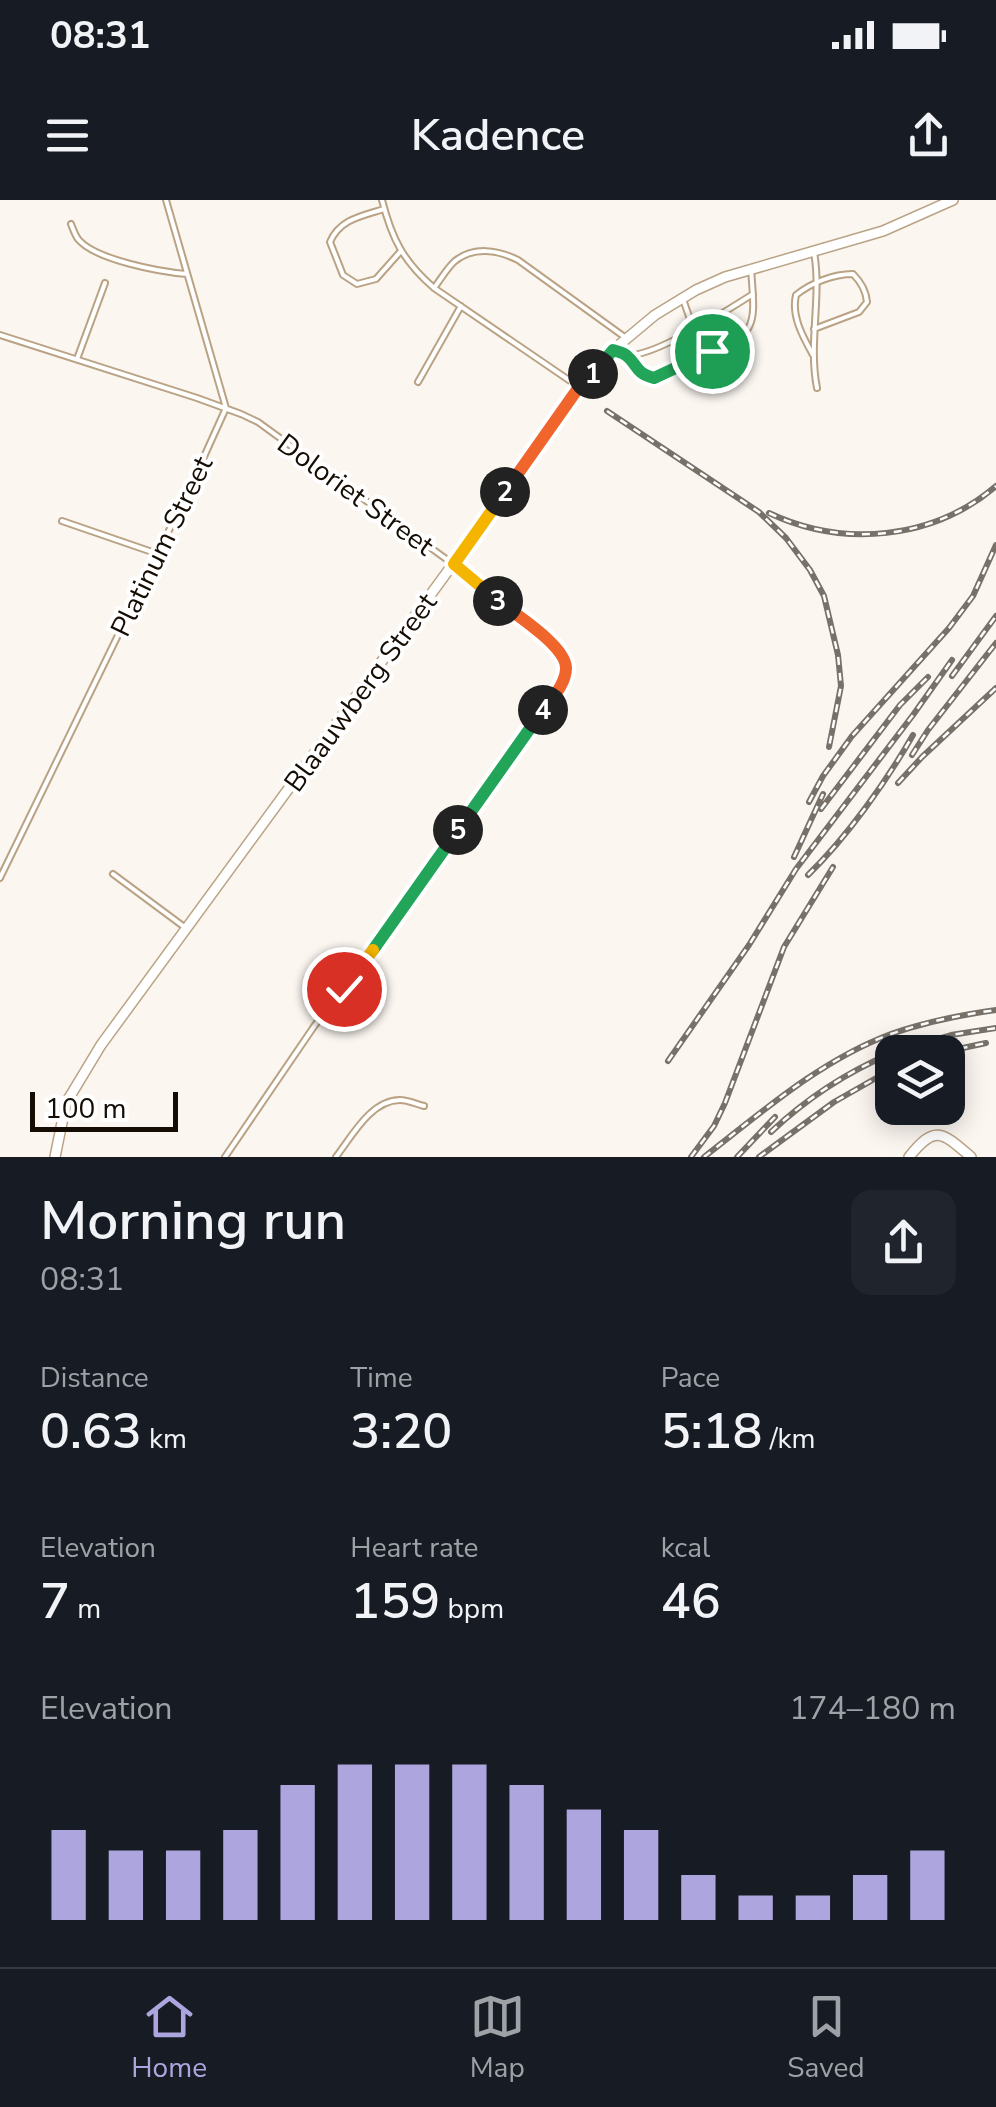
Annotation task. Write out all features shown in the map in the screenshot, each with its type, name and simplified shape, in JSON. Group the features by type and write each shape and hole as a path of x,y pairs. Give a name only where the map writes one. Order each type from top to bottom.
{"street":[{"name":"Blaauwberg Street","path":"54,1157 66,1103 76,1082 579,387 613,350 655,315 725,277 883,231 952,201"},
{"path":"909,1157 926,1138 940,1135 970,1157"}],"lane":[{"path":"166,200 226,408"},
{"path":"382,200 400,252 419,275 579,387"},
{"path":"384,209 346,222 335,230 330,242 343,275 357,284 376,279 400,252"},
{"path":"71,224 79,240 94,252 160,272 187,274"},
{"path":"434,288 458,258 475,252 499,251 518,260 626,338"},
{"path":"814,252 817,282 813,355 817,388"},
{"path":"613,350 654,378 727,345 750,329 754,315 751,270"},
{"path":"813,355 797,319 796,296 817,282 852,274 866,292 868,302 860,312 814,329"},
{"path":"76,360 105,283"},
{"path":"626,356 694,330 753,294"},
{"path":"683,297 702,354"},
{"path":"418,382 461,306"},
{"name":"Doloriet Street","path":"0,335 226,408 258,422 454,564 557,648 566,661 562,683 366,960 315,1025 225,1157"},
{"name":"Platinum Street","path":"0,878 226,408"},
{"path":"62,521 158,554"},
{"path":"113,874 187,929"},
{"path":"336,1157 375,1109 403,1100 424,1106"}],"railway":[{"path":"607,411 759,512 786,538 810,570 824,596 838,655 841,686 829,747"},
{"path":"769,513 827,531 887,533 944,518 996,486"},
{"path":"809,802 852,736 973,596 996,545"},
{"path":"952,676 996,616"},
{"path":"912,755 996,643"},
{"path":"668,1061 749,945 796,869 952,660"},
{"path":"821,809 900,705 928,677"},
{"path":"898,783 996,688"},
{"path":"808,875 865,808 913,735"},
{"path":"794,857 823,794"},
{"path":"691,1157 725,1103 784,947 833,867"},
{"path":"704,1157 793,1088 865,1045 917,1026 996,1010"},
{"path":"951,1035 996,1028"},
{"path":"965,1048 986,1043"},
{"path":"771,1132 828,1087 875,1061"},
{"path":"759,1157 834,1102 875,1079"},
{"path":"737,1157 775,1117"}],"route":[{"path":"344,989 547,705 566,671 566,661 557,648 454,564 579,387 613,350 626,356 644,375 654,378 712,351"}]}
